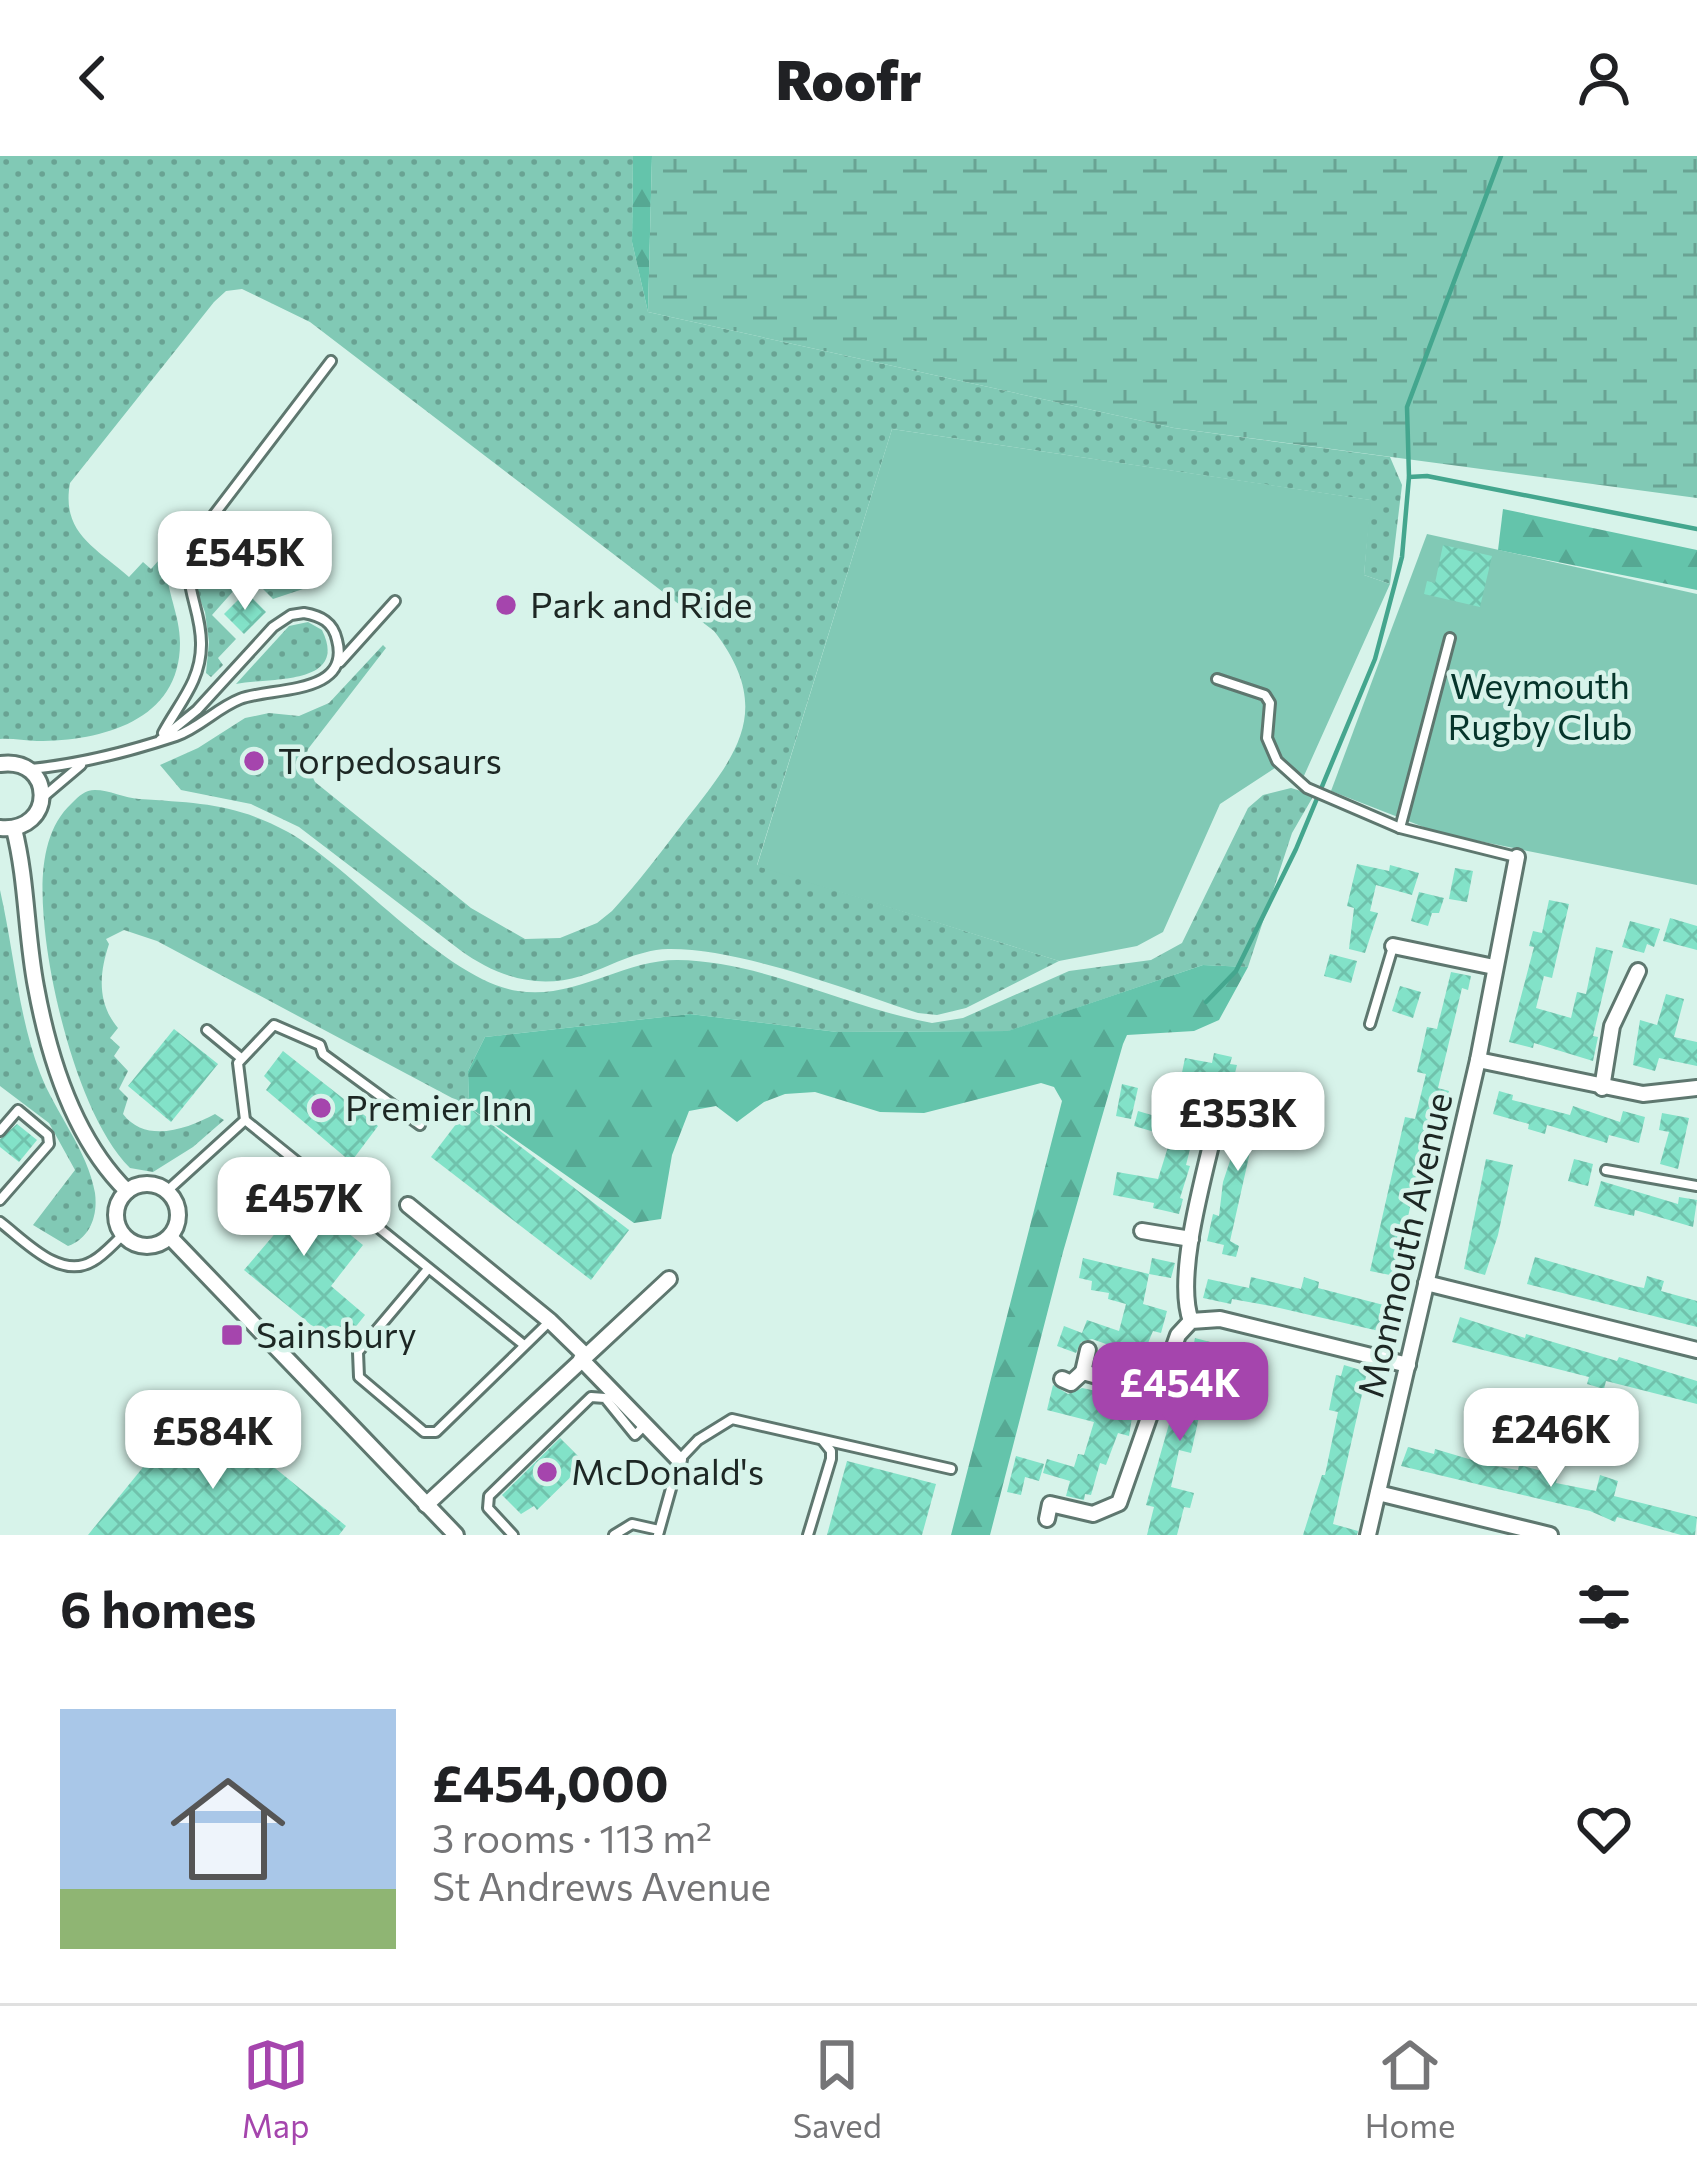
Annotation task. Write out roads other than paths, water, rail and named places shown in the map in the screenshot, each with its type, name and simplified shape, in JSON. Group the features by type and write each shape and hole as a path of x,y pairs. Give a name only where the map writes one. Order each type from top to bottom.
{"street":[{"path":"0,764 29,769 41,788 42,799 33,818 7,828 36,988 58,1074 90,1142 111,1175 128,1191"},
{"name":"Monmouth Avenue","path":"1368,1535 1478,1060 1517,857"},
{"path":"1393,946 1494,968"},
{"path":"1602,1088 1612,1026 1638,971"},
{"path":"1478,1060 1602,1088 1643,1094 1696,1092"},
{"path":"1191,1321 1186,1308 1191,1239 1217,1120"},
{"path":"151,1184 167,1192 179,1212 170,1237 148,1247 123,1235 116,1209 128,1191 151,1184"},
{"path":"408,1205 550,1321 640,1430 679,1460"},
{"path":"1142,1231 1191,1239"},
{"path":"170,1237 456,1535"},
{"path":"426,1505 669,1279"},
{"path":"1426,1283 1697,1350"},
{"path":"1048,1519 1050,1504 1093,1514 1118,1503 1178,1335 1191,1321 1220,1319 1408,1365"},
{"path":"1062,1379 1071,1383 1083,1372 1088,1350"},
{"path":"1083,1372 1158,1393"},
{"path":"1378,1493 1550,1535"}],"lane":[{"path":"160,740 198,671 200,627 187,585 190,550 230,490 331,361"},
{"path":"29,769 82,764 179,735 246,696 310,686 332,670 395,601"},
{"path":"160,740 197,710 253,648 291,615 313,614 331,625 339,650 332,670"},
{"path":"1400,829 1450,638"},
{"path":"1217,679 1265,695 1270,703 1267,737 1277,761 1307,788 1400,829 1517,857"},
{"path":"42,799 82,764"},
{"path":"1370,1024 1393,946"},
{"path":"420,1124 323,1054 320,1045 281,1027 270,1028 238,1064 245,1120 524,1345"},
{"path":"207,1030 241,1058"},
{"path":"0,1131 17,1110 48,1135 49,1144 0,1200"},
{"path":"167,1192 245,1120"},
{"path":"1606,1170 1697,1186"},
{"path":"0,1222 65,1265 94,1261 123,1235"},
{"path":"428,1269 358,1352 359,1377 424,1432 436,1432 550,1321"},
{"path":"515,1534 488,1508 489,1496 591,1397 605,1398 640,1430"},
{"path":"614,1535 632,1524 658,1533 679,1460 698,1440 732,1419 951,1469"},
{"path":"808,1535 831,1459 822,1440"}],"waterway":[{"path":"1206,1002 1236,971 1296,849 1375,659 1402,557 1409,477 1407,407 1501,156"},
{"path":"1409,477 1427,476 1697,529"}],"place":[{"name":"Park and Ride","path":"506,605"},
{"name":"Torpedosaurs","path":"254,761"},
{"name":"Premier Inn","path":"321,1108"},
{"name":"Sainsbury","path":"232,1335"},
{"name":"McDonald's","path":"547,1472"}],"park label":[{"name":"Weymouth Rugby Club","path":"1540,706"}]}
